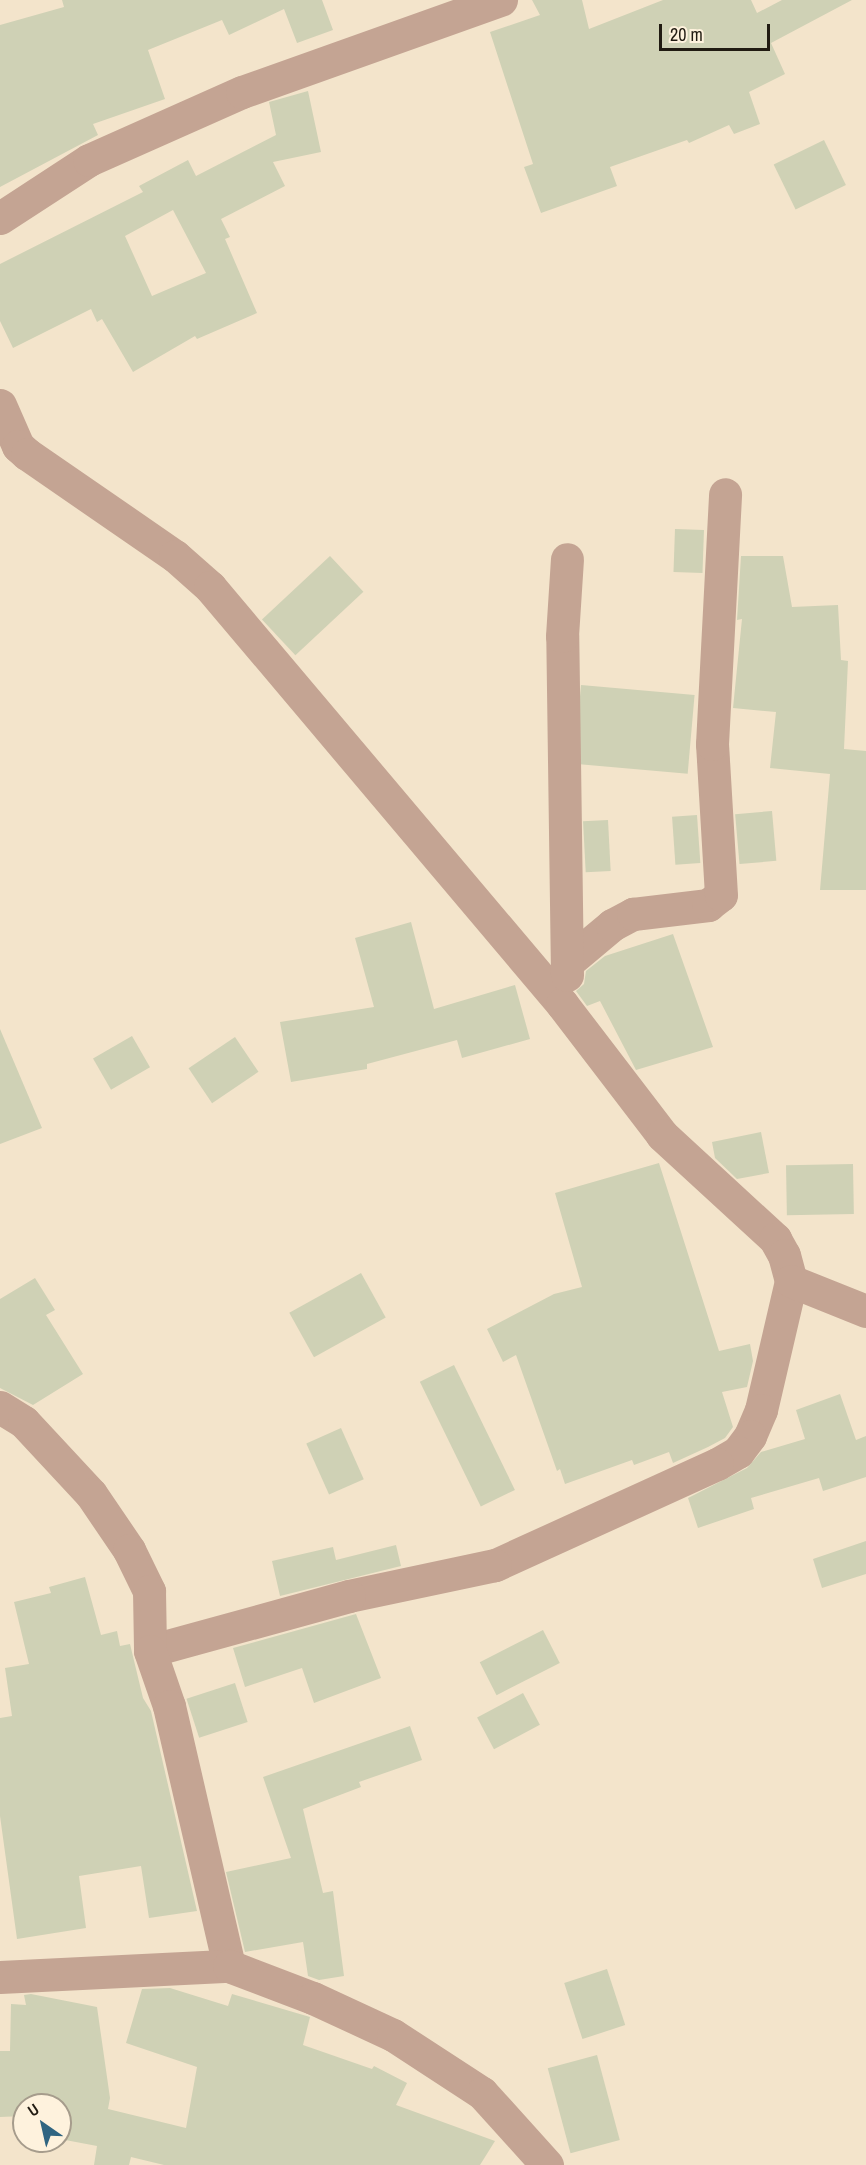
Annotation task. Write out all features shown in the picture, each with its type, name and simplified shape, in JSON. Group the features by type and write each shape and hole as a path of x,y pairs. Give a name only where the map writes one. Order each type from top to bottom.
{"street":[{"path":"0,218 88,160 242,92 501,0"},
{"path":"0,405 18,446 27,454 196,571 562,1004 662,1135 775,1239 791,1281 761,1410 750,1436 738,1452 717,1464 495,1565 349,1596 150,1651"},
{"path":"569,962 612,925 633,914 708,905 721,895 712,744 725,494"},
{"path":"562,1004 569,962 562,636 567,559"},
{"path":"791,1281 866,1311"},
{"path":"0,1407 24,1422 91,1494 129,1550 149,1591 150,1651 169,1706 229,1966"},
{"path":"0,1977 229,1966 313,1998 393,2035 482,2093 547,2165"}],"building":[{"path":"62,0 322,0 333,30 297,43 284,9 229,35 222,20 148,50 165,99 93,124 98,135 0,187 0,25 64,7"},
{"path":"532,0 582,0 589,29 663,0 751,0 757,13 782,0 852,0 771,43 785,74 749,92 760,124 734,134 729,125 689,143 687,140 610,167 617,186 541,213 524,167 533,164 490,32 540,15"},
{"path":"308,91 321,152 273,162 285,186 221,219 230,237 225,239 257,313 197,339 195,336 133,372 102,319 97,322 91,309 13,348 0,321 0,264 143,192 139,186 188,160 196,176 276,135 269,102","holes":["173,210 206,273 152,296 125,236"]},
{"path":"824,140 846,185 796,209 774,165"},
{"path":"675,529 704,530 702,573 673,572"},
{"path":"330,556 363,592 295,655 262,619"},
{"path":"741,556 783,556 792,607 838,605 841,660 848,661 844,749 866,751 866,890 820,890 830,774 770,768 776,712 733,708 742,619 737,620"},
{"path":"581,685 695,695 688,774 574,764"},
{"path":"772,811 776,861 739,864 735,814"},
{"path":"697,815 700,863 675,865 672,817"},
{"path":"608,820 611,871 586,872 583,821"},
{"path":"411,922 434,1009 515,985 530,1039 462,1058 457,1040 367,1064 367,1069 291,1082 280,1022 374,1007 355,938"},
{"path":"673,934 713,1047 636,1070 600,1001 587,1006 576,991 584,984 586,971 605,956"},
{"path":"0,1029 42,1128 0,1144"},
{"path":"132,1036 150,1067 111,1090 93,1058"},
{"path":"235,1037 258,1072 212,1103 189,1068"},
{"path":"761,1132 769,1173 737,1179 715,1158 712,1142"},
{"path":"659,1163 719,1351 750,1344 753,1361 747,1387 722,1392 733,1427 725,1438 673,1463 669,1452 634,1465 632,1460 565,1484 560,1469 557,1471 516,1355 503,1362 487,1329 554,1294 582,1287 555,1193"},
{"path":"853,1164 854,1214 787,1215 786,1165"},
{"path":"361,1273 386,1318 314,1357 289,1313"},
{"path":"35,1278 55,1310 46,1315 83,1374 33,1405 0,1388 0,1299"},
{"path":"454,1365 515,1490 481,1507 420,1382"},
{"path":"840,1394 856,1440 866,1436 866,1477 823,1491 819,1478 751,1498 754,1509 698,1528 688,1498 747,1468 761,1452 805,1439 796,1410"},
{"path":"341,1428 364,1479 329,1495 306,1443"},
{"path":"866,1541 866,1574 822,1588 813,1559"},
{"path":"396,1545 401,1566 280,1596 272,1561 333,1547 336,1560"},
{"path":"85,1577 101,1635 117,1631 120,1646 130,1644 143,1698 151,1711 197,1911 149,1918 141,1866 79,1876 86,1928 17,1939 0,1816 0,1718 12,1716 5,1668 29,1664 14,1602 51,1593 49,1587"},
{"path":"356,1614 381,1678 314,1703 302,1668 245,1687 233,1648"},
{"path":"543,1630 560,1663 497,1695 480,1662"},
{"path":"235,1683 248,1722 199,1738 186,1699"},
{"path":"523,1693 540,1725 494,1749 477,1717"},
{"path":"410,1726 422,1760 359,1782 361,1787 303,1809 323,1893 333,1891 344,1976 319,1980 308,1976 303,1942 245,1952 226,1872 291,1858 263,1777"},
{"path":"607,1969 625,2025 582,2039 564,1983"},
{"path":"170,1988 228,2006 232,1994 310,2017 303,2045 372,2069 374,2066 407,2083 396,2105 495,2141 480,2165 164,2165 131,2157 129,2165 94,2165 97,2146 72,2141 72,2093 12,2093 12,2116 0,2117 0,2051 10,2051 11,2004 26,2005 24,1995 31,1994 97,2007 110,2098 108,2109 186,2128 197,2067 126,2043 142,1989"},
{"path":"597,2055 620,2140 571,2153 548,2068"}]}
